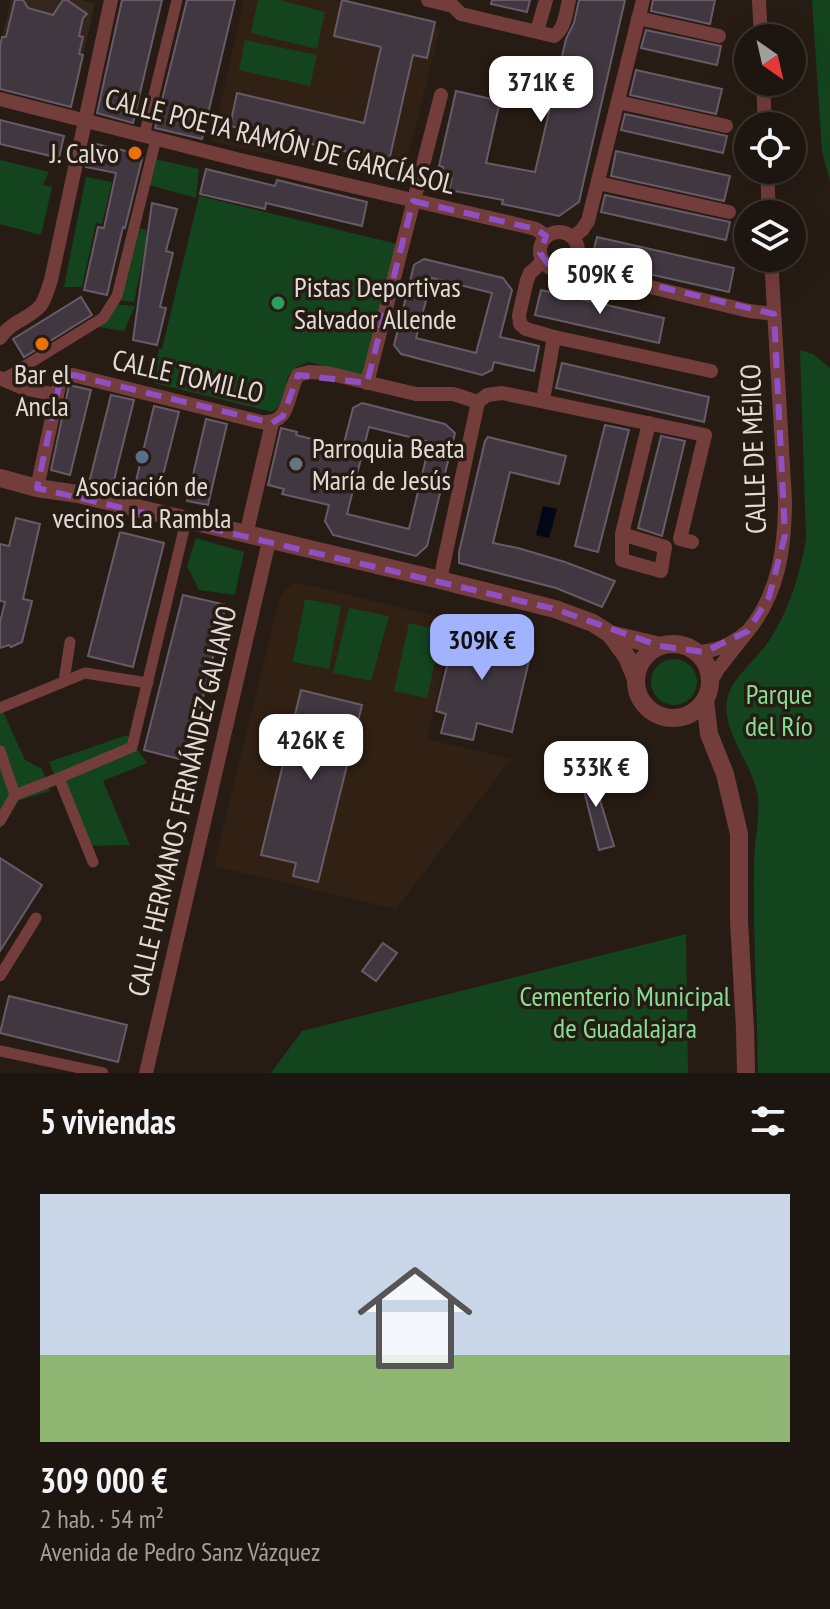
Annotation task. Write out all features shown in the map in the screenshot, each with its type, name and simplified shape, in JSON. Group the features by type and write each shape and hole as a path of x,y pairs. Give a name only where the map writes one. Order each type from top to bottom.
{"street":[{"path":"1,379 103,318 117,296 177,0"},
{"path":"428,0 453,6 461,14 554,36 562,28 569,0"},
{"path":"537,31 546,0"},
{"path":"573,237 586,226 643,0"},
{"path":"759,0 760,24"},
{"path":"0,338 8,327 35,311 43,302 51,280 108,1"},
{"path":"638,18 719,36"},
{"path":"367,383 441,95"},
{"name":"CALLE POETA RAMÓN DE GARCÍASOL","path":"0,99 536,229 546,236"},
{"path":"618,102 726,126"},
{"path":"598,183 729,212"},
{"path":"557,231 573,237 578,252 571,266 556,270 546,265 540,248 546,236 557,231"},
{"path":"543,261 527,280 519,320 526,329 711,371"},
{"path":"571,266 749,311 774,314"},
{"name":"CALLE DE MÉJICO","path":"707,692 718,669 763,610 780,567 785,535 772,272"},
{"path":"543,400 554,337"},
{"name":"CALLE TOMILLO","path":"57,395 64,375 73,375 272,423 283,416 298,375 309,372 327,373 416,394 453,394 478,402"},
{"path":"1,379 23,388 57,395 37,488"},
{"path":"440,580 478,402 487,395 502,393 543,400 705,435 680,539 692,542"},
{"path":"246,535 272,423"},
{"path":"622,534 649,423"},
{"path":"1,482 78,494 440,580 555,609 593,623 610,634 660,646 679,645 695,652 707,666 706,722 728,782 739,834 739,921 746,1073"},
{"path":"0,821 15,795 132,747 186,521"},
{"name":"CALLE HERMANOS FERNÁNDEZ GALIANO","path":"146,1073 269,541"},
{"name":"CALLE DE MÉJICO","path":"695,652 725,647 748,631"},
{"path":"610,634 627,657 643,703 656,714 673,718 696,732 714,749"},
{"path":"64,681 70,642"},
{"path":"636,679 646,656 660,646"},
{"path":"0,708 85,673 148,683"},
{"path":"673,718 688,715 700,706 707,692"},
{"path":"0,751 15,795"},
{"path":"59,778 93,862"},
{"path":"0,976 36,918"},
{"path":"0,1051 103,1073"}],"highlighted area":[{"path":"413,201 536,229 546,236 540,253 551,268 571,266 774,314 785,535 769,597 748,631 704,652 660,646 555,609 37,488 60,381 73,375 272,423 283,416 298,375 367,383"}],"shaded area":[{"path":"11,0 82,0 95,3 83,55 2,37"},
{"path":"244,0 334,0 440,29 402,180 212,142"},
{"path":"543,506 557,509 549,538 536,535"},
{"path":"294,583 454,621 427,739 511,759 396,909 214,866 279,600 286,588"}],"green space":[{"path":"258,0 280,0 325,12 317,49 251,33"},
{"path":"812,0 830,0 830,182 822,151"},
{"path":"245,40 317,55 310,86 239,70"},
{"path":"155,159 199,169 196,198 149,185"},
{"path":"0,160 49,172 43,185 52,187 41,235 0,224"},
{"path":"86,177 112,182 102,224 96,223 82,287 64,287"},
{"name":"Pistas Deportivas Salvador Allende","path":"199,196 397,244 365,376 308,362 288,376 282,404 272,412 154,383 159,349 162,349"},
{"path":"137,229 146,229 147,240 134,302 118,300"},
{"path":"112,304 135,306 124,331 98,327"},
{"name":"Parque del Río","path":"800,350 813,354 830,368 830,1073 758,1073 754,857 758,798 751,773 729,725 727,700 739,676 769,641 783,616 804,552"},
{"path":"196,538 244,552 235,595 199,590 187,566"},
{"path":"305,599 341,606 329,669 293,662"},
{"path":"349,608 389,616 371,681 333,673"},
{"path":"409,623 442,630 427,698 394,691"},
{"path":"674,659 690,666 697,682 690,698 674,705 658,698 651,682 658,666"},
{"path":"0,705 25,760 42,769 50,791 17,801 0,829"},
{"path":"127,735 147,763 103,781 130,845 86,846 49,762"},
{"name":"Cementerio Municipal de Guadalajara","path":"686,934 688,1073 271,1073 302,1031"}],"building":[{"path":"15,0 23,0 28,8 53,15 63,0 67,0 87,14 79,36 83,37 79,54 83,55 71,107 0,89 0,47 2,37 6,37"},
{"path":"122,0 162,0 133,123 97,113"},
{"path":"187,0 235,0 202,139 155,128"},
{"path":"342,0 435,22 427,58 413,55 389,161 230,126 237,93 364,123 381,47 334,36"},
{"path":"492,0 530,0 527,12 491,4"},
{"path":"579,0 625,0 579,202 559,216 502,204 503,200 449,190 452,178 441,176 443,167 439,166 456,91 500,101 486,163 535,172 566,39 574,23"},
{"path":"653,0 715,0 710,24 651,11"},
{"path":"646,30 721,46 717,65 641,48"},
{"path":"636,70 722,89 716,114 630,95"},
{"path":"625,114 727,136 723,153 621,130"},
{"path":"0,120 64,136 59,158 0,144"},
{"path":"92,143 143,155 107,295 84,290 98,227 104,228 116,173 86,167"},
{"path":"616,151 730,176 724,201 611,176"},
{"path":"206,169 275,186 277,180 367,202 362,226 266,203 265,209 200,194"},
{"path":"605,195 730,222 726,240 601,212"},
{"path":"152,203 177,209 166,251 173,253 160,307 166,308 157,345 133,340"},
{"path":"597,237 734,268 729,292 591,261"},
{"path":"424,259 503,278 512,290 500,337 539,346 534,371 494,362 492,370 482,375 401,354 394,345 414,265","holes":["432,278 492,293 476,353 416,338"]},
{"path":"541,290 664,318 659,343 535,315"},
{"path":"81,297 92,315 24,357 13,339"},
{"path":"562,363 709,397 704,422 556,388"},
{"path":"69,385 91,390 70,475 51,470"},
{"path":"111,395 134,400 113,484 90,479"},
{"path":"362,403 445,424 455,433 427,546 416,556 333,535 325,521 329,505 282,494 284,489 268,485 281,428 343,447 353,408","holes":["369,427 430,442 409,529 347,514"]},
{"path":"154,406 179,412 158,495 134,489"},
{"path":"206,419 227,424 208,505 187,501"},
{"path":"605,425 629,430 598,552 575,546"},
{"path":"661,436 685,441 662,536 638,528"},
{"path":"488,437 566,456 559,484 510,472 493,543 565,562 615,581 602,607 556,588 459,563 459,552"},
{"path":"16,518 40,524 23,599 32,601 22,642 0,648 0,622 5,602 0,601 0,544 9,546"},
{"path":"120,532 164,543 133,667 88,656"},
{"path":"183,595 226,605 187,761 144,750"},
{"path":"457,624 533,644 512,732 477,723 473,740 441,733 446,714 436,711"},
{"path":"301,690 362,705 318,882 293,876 296,863 261,855"},
{"path":"589,764 614,846 599,850 578,767"},
{"path":"0,858 42,885 0,951"},
{"path":"383,943 397,953 376,981 362,971"},
{"path":"9,996 127,1025 118,1062 0,1033"}],"place":[{"name":"J. Calvo","path":"135,153"},
{"name":"Pistas Deportivas Salvador Allende","path":"278,303"},
{"name":"Bar el Ancla","path":"42,344"},
{"name":"Asociación de vecinos La Rambla","path":"142,457"},
{"name":"Parroquia Beata María de Jesús","path":"296,464"}]}
